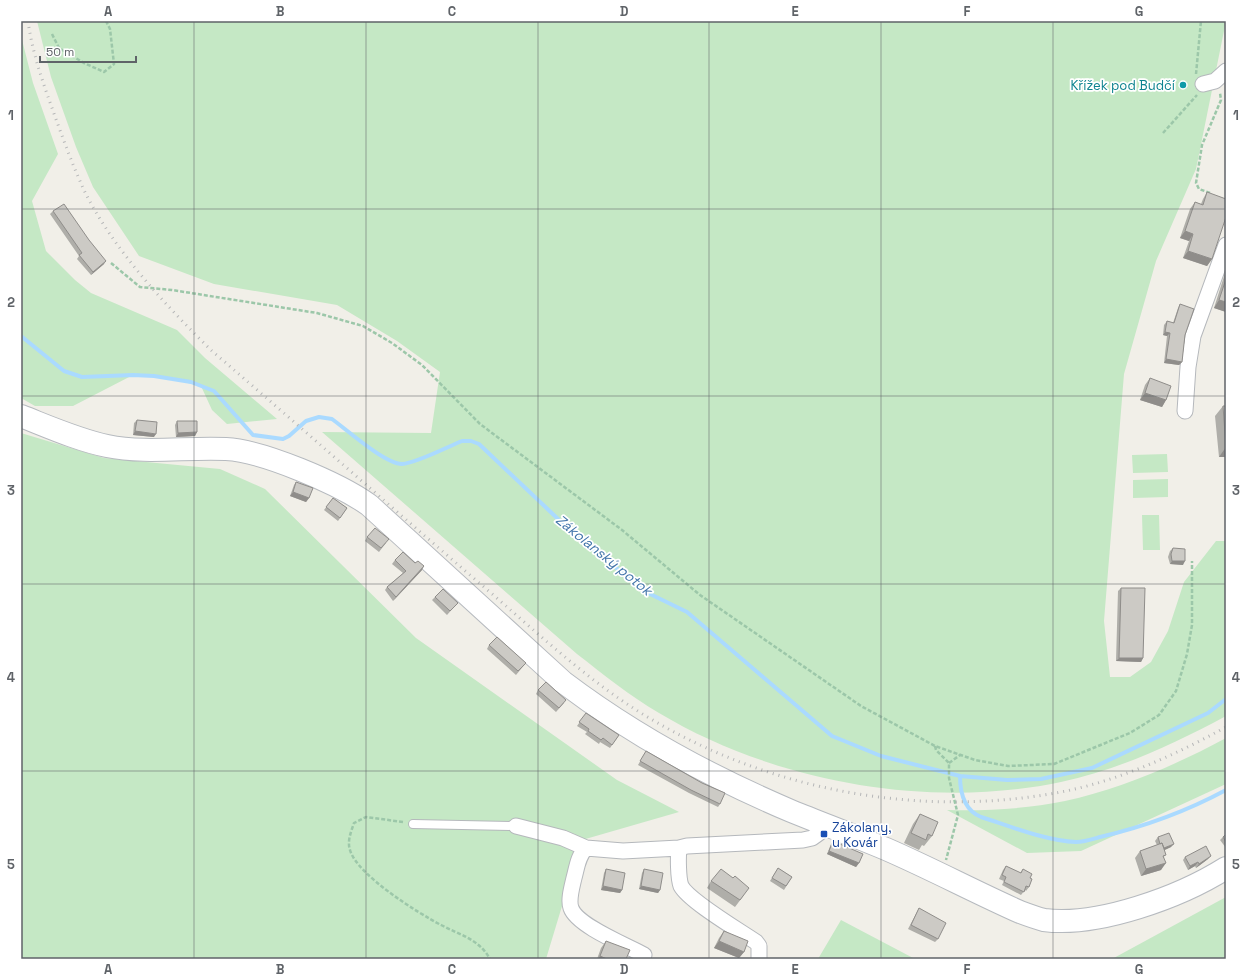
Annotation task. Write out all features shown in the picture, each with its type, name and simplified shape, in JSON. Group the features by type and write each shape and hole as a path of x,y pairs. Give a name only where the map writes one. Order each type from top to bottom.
{"main road":[{"path":"21,416 74,436 107,446 136,450 227,449 250,453 301,471 342,488 369,505 563,682 593,704 684,760 760,797 887,850 1020,912 1042,919 1072,920 1116,913 1156,901 1191,887 1226,868"}],"street":[{"path":"1206,83 1215,81 1226,71"},
{"path":"1185,411 1188,367 1193,336 1226,245"},
{"path":"516,826 563,838 586,848 623,851 668,847 679,848 687,846 768,840 803,840 812,838 819,832 824,824"},
{"path":"586,848 580,854 573,881 570,908 574,916 585,924 644,956"},
{"path":"679,848 678,856 681,885 691,897 756,942 759,946 759,959"}],"lane":[{"path":"414,824 516,826"}],"path":[{"path":"52,34 59,48 84,63 104,72 114,64 110,29 106,21"},
{"path":"1163,133 1206,83 1197,78 1196,69 1201,21"},
{"path":"1215,196 1199,189 1196,183 1200,152 1221,100"},
{"path":"111,263 140,287 172,290 317,313 363,326 392,342 422,365 480,424 622,530 700,595 861,706 935,746 960,755 1008,766 1054,764 1094,749 1130,733 1159,715 1176,691 1187,654 1192,625 1192,561"},
{"path":"935,746 936,750 950,765"},
{"path":"942,876 958,815 948,778 950,765 960,755"},
{"path":"414,824 366,817 354,823 350,836 350,850 362,870 406,904 442,925 466,936 484,949 490,959"}],"green space":[{"path":"37,21 1226,21 1196,169 1156,261 1124,374 1104,621 1110,677 1130,677 1151,662 1168,631 1184,582 1216,541 1226,541 1226,716 1166,746 1104,771 1061,782 1011,790 959,793 906,791 854,784 802,773 752,757 704,737 659,713 627,692 577,654 322,432 431,433 440,372 397,341 337,305 214,284 139,256 93,187 76,147 51,77"},
{"path":"21,36 33,83 58,154 32,201 46,251 75,280 91,293 177,330 205,358 277,419 227,424 212,410 201,386 167,378 133,375 73,406 35,406 21,398"},
{"path":"21,433 104,458 220,469 265,489 416,638 617,780 679,812 582,840 546,959 21,959"},
{"path":"1167,454 1168,472 1133,473 1132,455"},
{"path":"1168,479 1168,497 1133,498 1133,480"},
{"path":"1142,515 1159,515 1160,550 1143,550"},
{"path":"1226,738 1226,784 1081,851 1027,853 947,810 1021,808 1050,804 1086,796 1127,783 1168,767"},
{"path":"1226,897 1226,959 1112,959"},
{"path":"841,920 915,959 818,959"}],"building":[{"path":"1207,192 1226,199 1226,217 1212,259 1188,251 1193,234 1185,231 1195,202 1203,205"},
{"path":"64,204 89,240 106,261 93,272 79,255 82,253 53,211"},
{"path":"1226,279 1226,302 1219,300"},
{"path":"1180,304 1194,309 1185,335 1182,362 1166,359 1170,333 1165,332 1167,321 1174,323"},
{"path":"1150,378 1171,386 1166,400 1145,393"},
{"path":"1223,406 1226,406 1226,447"},
{"path":"137,420 157,422 156,434 135,431"},
{"path":"177,421 197,421 197,432 178,433"},
{"path":"296,482 313,488 309,498 293,492"},
{"path":"333,498 347,508 340,518 326,507"},
{"path":"375,528 389,539 381,548 367,537"},
{"path":"1173,548 1185,549 1185,561 1172,561 1171,554"},
{"path":"403,552 415,563 418,561 424,566 396,597 387,587 406,571 395,560"},
{"path":"1121,588 1145,588 1143,658 1119,658"},
{"path":"443,589 458,603 450,611 435,597"},
{"path":"497,637 526,663 518,671 489,645"},
{"path":"546,682 566,700 559,708 538,690"},
{"path":"586,713 619,735 612,745 603,738 601,740 588,731 589,729 579,722"},
{"path":"646,751 702,783 725,793 720,804 691,790 640,761"},
{"path":"920,814 938,822 932,836 928,834 926,840 911,833"},
{"path":"1169,833 1174,844 1164,848 1162,843 1160,844 1158,837"},
{"path":"1226,834 1226,842 1223,837"},
{"path":"833,841 863,854 859,863 829,851"},
{"path":"1162,843 1166,855 1163,856 1166,863 1146,869 1140,851"},
{"path":"1206,846 1211,856 1199,864 1198,862 1190,866 1185,857"},
{"path":"1006,866 1021,873 1023,869 1032,874 1029,887 1026,886 1024,892 1004,882 1006,877 1002,875"},
{"path":"778,868 792,877 786,886 772,878"},
{"path":"606,869 625,873 622,890 603,886"},
{"path":"644,869 663,873 660,890 641,886"},
{"path":"721,869 733,878 735,876 749,888 740,900 711,881"},
{"path":"919,908 946,923 938,939 911,925"},
{"path":"724,931 748,941 744,952 719,941"},
{"path":"606,941 630,950 626,959 607,959 600,956"}],"waterway":[{"name":"Zákolanský potok","path":"21,336 64,371 82,377 133,375 154,376 191,382 214,391 253,435 283,439 289,436 306,421 319,417 332,419 376,453 395,463 402,464 424,458 462,441 471,441 479,444 577,537 648,593 687,612 832,736 881,756 960,776 964,800 971,810 981,817 1041,836 1079,842 1164,818 1196,805 1226,790"},
{"path":"960,776 1007,780 1041,779 1092,768 1208,713 1226,699"}],"railway":[{"path":"28,21 35,54 45,87 67,150 84,190 109,233 159,296 212,351 546,641 588,676 633,708 656,722 703,746 751,766 801,782 852,793 905,800 957,802 1009,799 1061,792 1104,781 1146,766 1226,727"}],"place":[{"name":"Křížek pod Budčí","path":"1183,85"},
{"name":"Zákolany, u Kovár","path":"824,834"}]}
